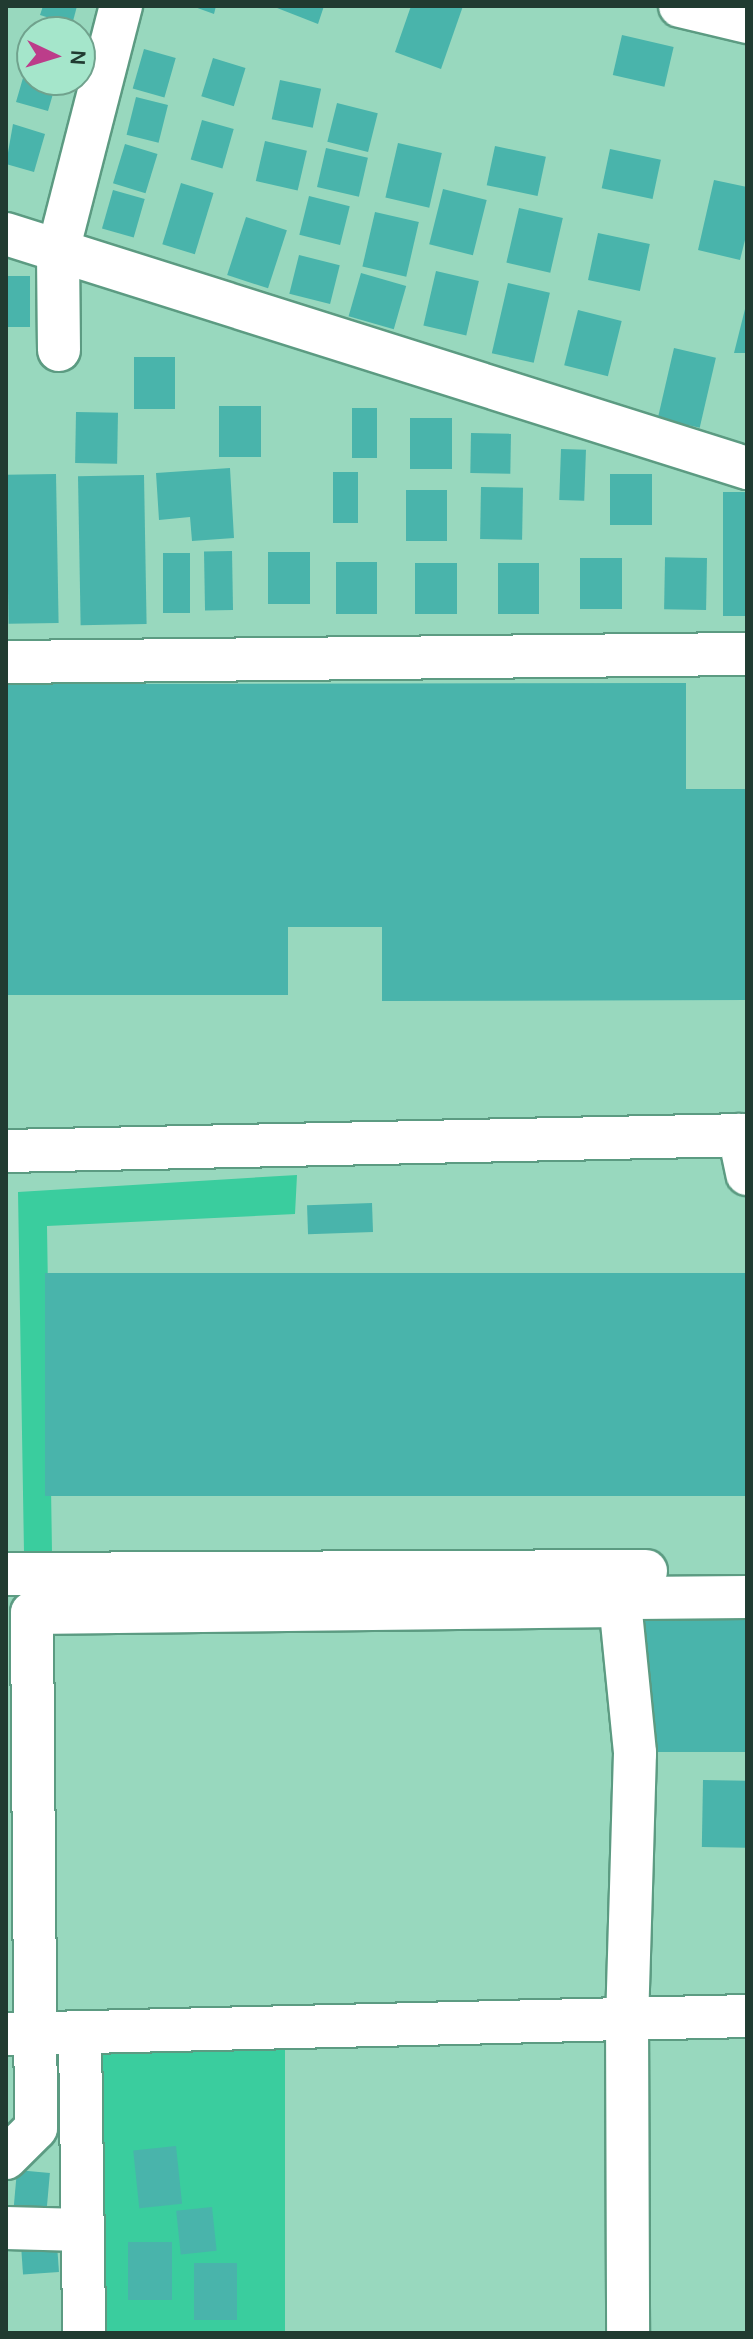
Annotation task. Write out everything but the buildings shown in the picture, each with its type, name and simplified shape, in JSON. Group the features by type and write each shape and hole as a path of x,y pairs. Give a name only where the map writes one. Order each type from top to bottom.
{"street":[{"path":"59,350 58,251 121,6"},
{"path":"680,6 747,22"},
{"path":"6,234 747,468"},
{"path":"6,662 747,654"},
{"path":"6,1151 744,1148"},
{"path":"6,2158 36,2128 42,2035 32,1613 618,1589 747,1569"},
{"path":"6,1574 618,1589 635,1598 747,1597"},
{"path":"618,1589 635,1753 627,2016 628,2333"},
{"path":"42,2035 627,2016 747,2016"},
{"path":"42,2035 82,2230 84,2333"},
{"path":"6,2228 82,2230"}],"green space":[{"path":"297,1175 295,1214 47,1226 52,1552 24,1553 18,1192"},
{"path":"80,2027 285,2027 285,2333 80,2333"}]}
